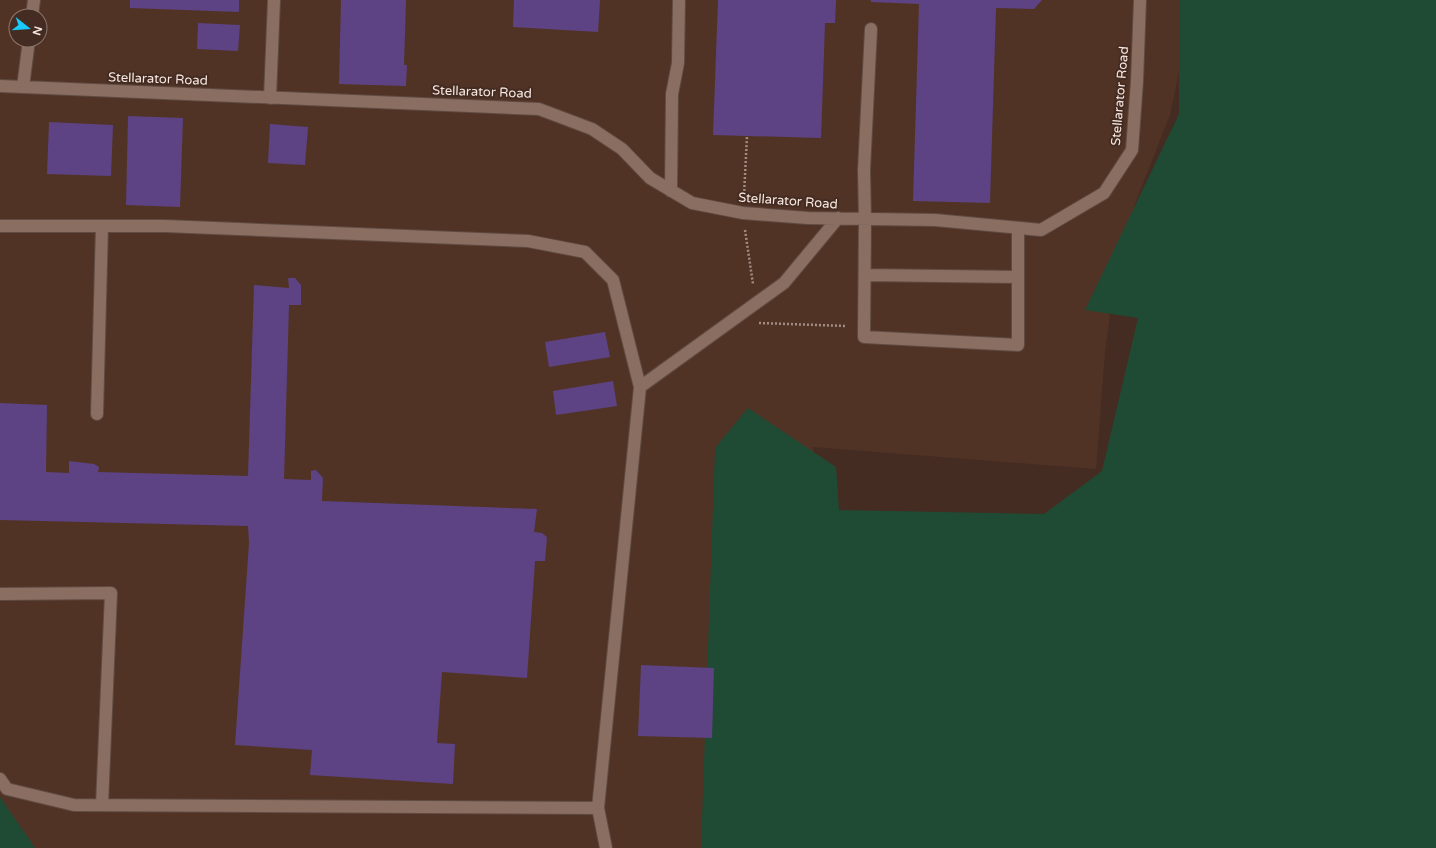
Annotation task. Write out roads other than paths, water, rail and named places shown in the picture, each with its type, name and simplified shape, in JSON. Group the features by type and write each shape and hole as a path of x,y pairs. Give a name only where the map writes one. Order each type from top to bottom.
{"lane":[{"path":"270,98 274,0"},
{"path":"671,191 672,94 678,63 679,0"},
{"name":"Stellarator Road","path":"0,86 538,108 592,129 622,149 650,178 692,203 743,213 865,219 935,220 1041,230 1104,193 1132,150 1137,81 1140,0"},
{"path":"871,29 864,170 864,337 1018,345 1018,228"},
{"path":"23,87 28,48"},
{"path":"640,387 784,283 838,218"},
{"path":"0,226 165,226 528,241 585,252 613,280 640,387 598,808 606,848"},
{"path":"97,414 102,226"},
{"path":"865,275 1018,277"},
{"path":"0,594 112,593 102,805"},
{"path":"0,779 8,790 74,804 598,808"}]}
